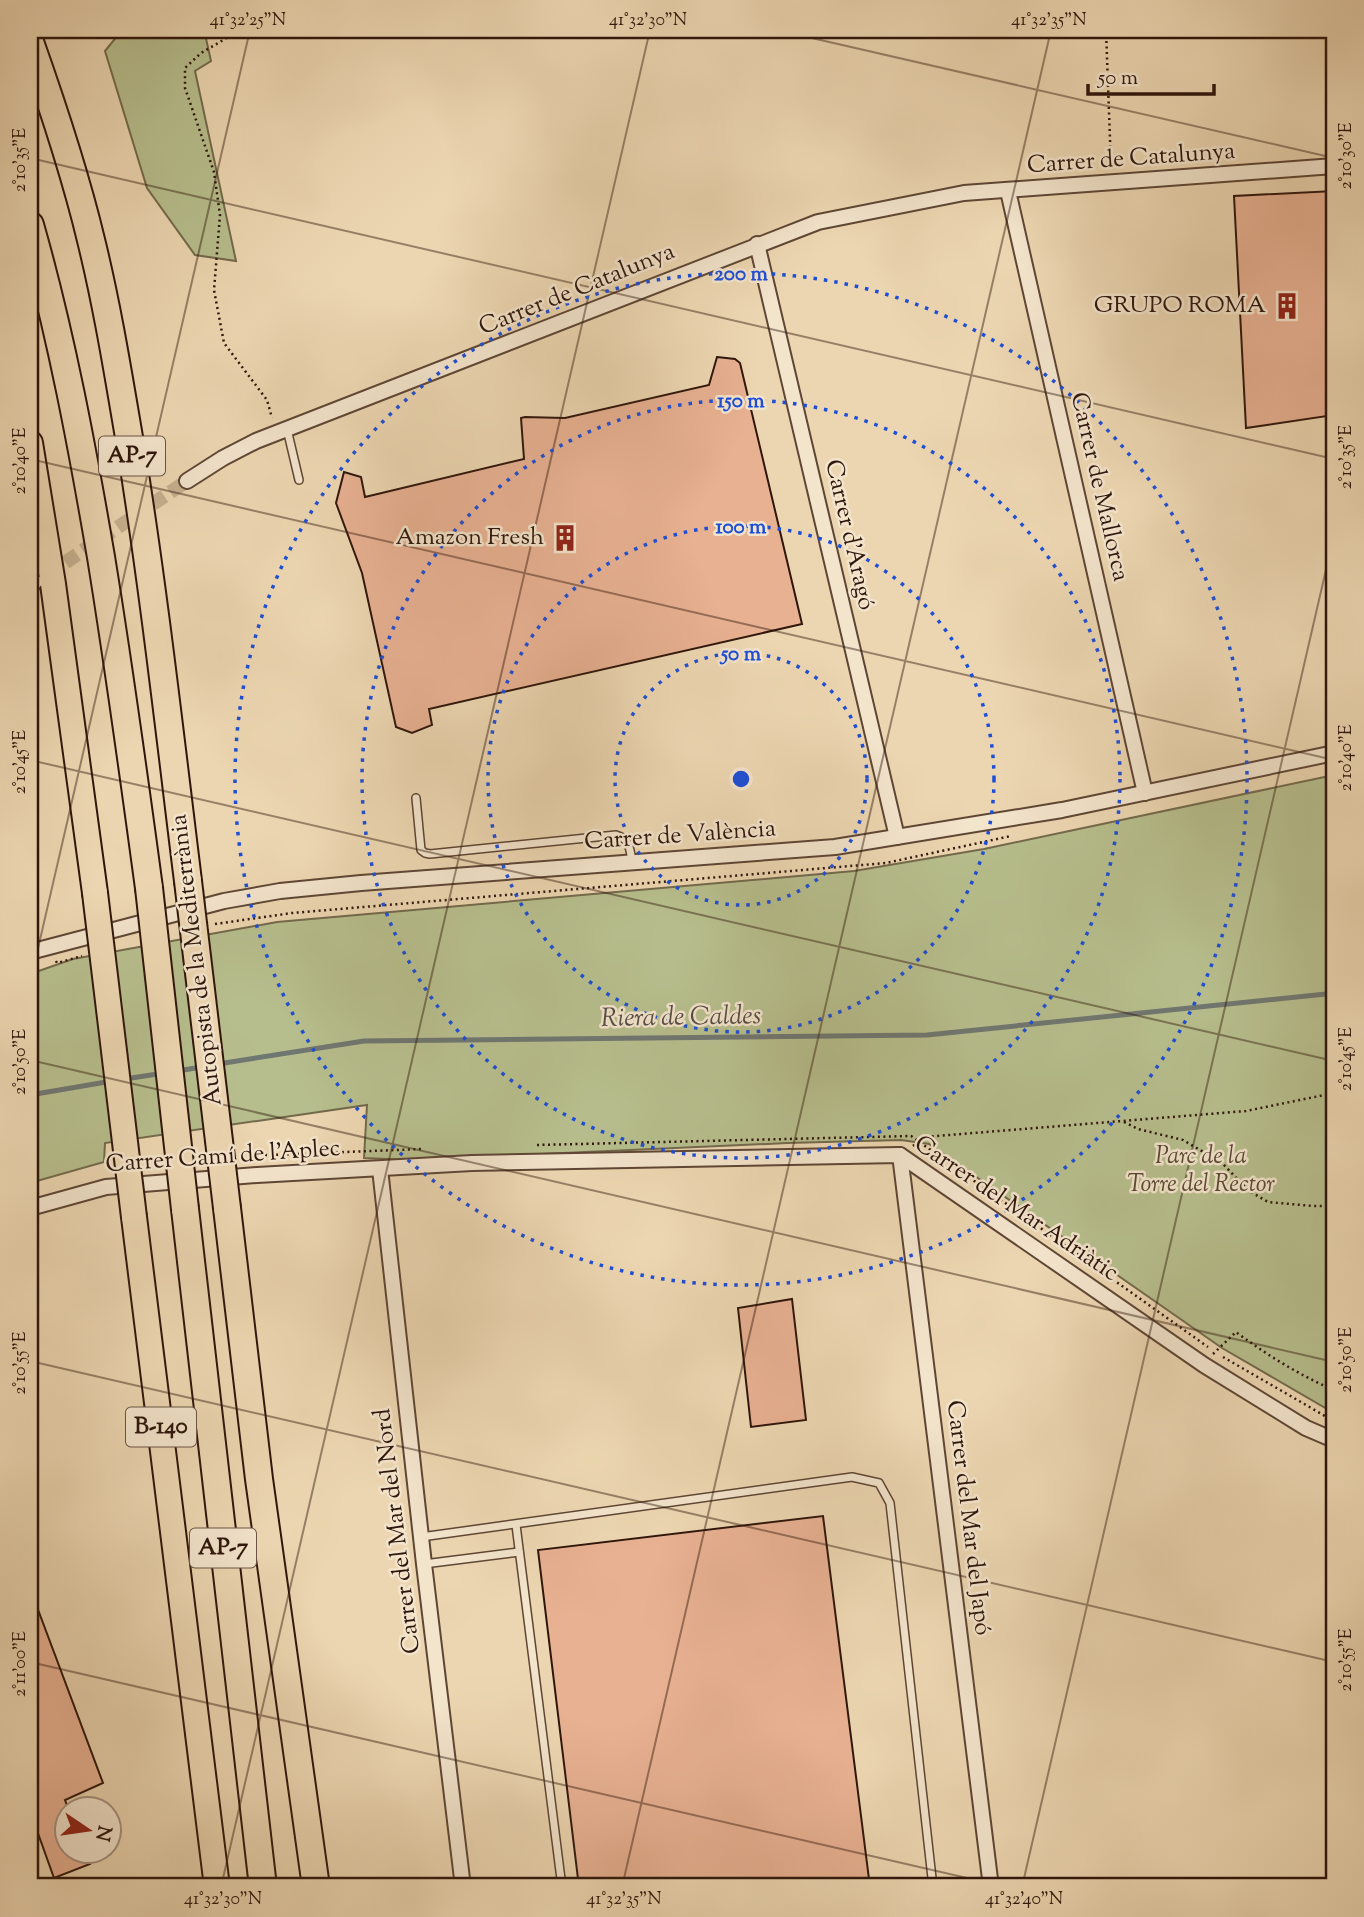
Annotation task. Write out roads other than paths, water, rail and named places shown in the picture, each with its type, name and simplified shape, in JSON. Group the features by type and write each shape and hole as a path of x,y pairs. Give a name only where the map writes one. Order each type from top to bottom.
{"highway":[{"name":"Autopista de la Mediterrània","path":"30,42 71,163 91,240 110,327 144,530 259,1479 316,1884"},
{"name":"Autopista de la Mediterrània","path":"30,225 43,270 88,482 128,731 149,888 263,1887"},
{"name":"B-140","path":"30,443 53,584 95,893 217,1887"},
{"name":"B-140","path":"207,1887 212,1836"}],"street":[{"name":"Carrer de Catalunya","path":"187,481 256,441 818,222 964,193 1334,166"},
{"name":"Carrer de Mallorca","path":"1007,191 1145,793"},
{"name":"Carrer d'Aragó","path":"757,244 897,837"},
{"name":"Carrer de València","path":"30,952 224,901 280,891 835,847 1062,810 1334,753"},
{"name":"Carrer del Mar Adriàtic","path":"380,1169 472,1163 901,1155 1204,1365 1306,1428 1334,1440"},
{"name":"Carrer del Mar del Japó","path":"901,1155 991,1887"},
{"name":"Carrer Camí de l'Aplec","path":"30,1208 106,1187 380,1169"},
{"name":"Carrer del Mar del Nord","path":"380,1169 463,1887"}],"lane":[{"path":"281,431 299,480"},
{"path":"416,798 421,850 430,855 616,835 629,844 632,862"},
{"path":"421,1537 852,1477 880,1483 890,1503 933,1887"},
{"path":"516,1525 562,1887"},
{"path":"424,1564 519,1552"}],"waterway":[{"name":"Riera de Caldes","path":"218,1064 364,1041 927,1035 1326,994 1334,991"},
{"name":"Riera de Caldes","path":"177,1071 202,1067"},
{"name":"Riera de Caldes","path":"125,1079 164,1073"},
{"name":"Riera de Caldes","path":"30,1095 112,1081"}],"tunnel":[{"path":"48,574 187,481"}],"place":[{"name":"GRUPO ROMA","path":"1287,306"},
{"name":"Amazon Fresh","path":"565,538"}],"park label":[{"name":"Parc de la Torre del Rector","path":"1201,1171"}]}
